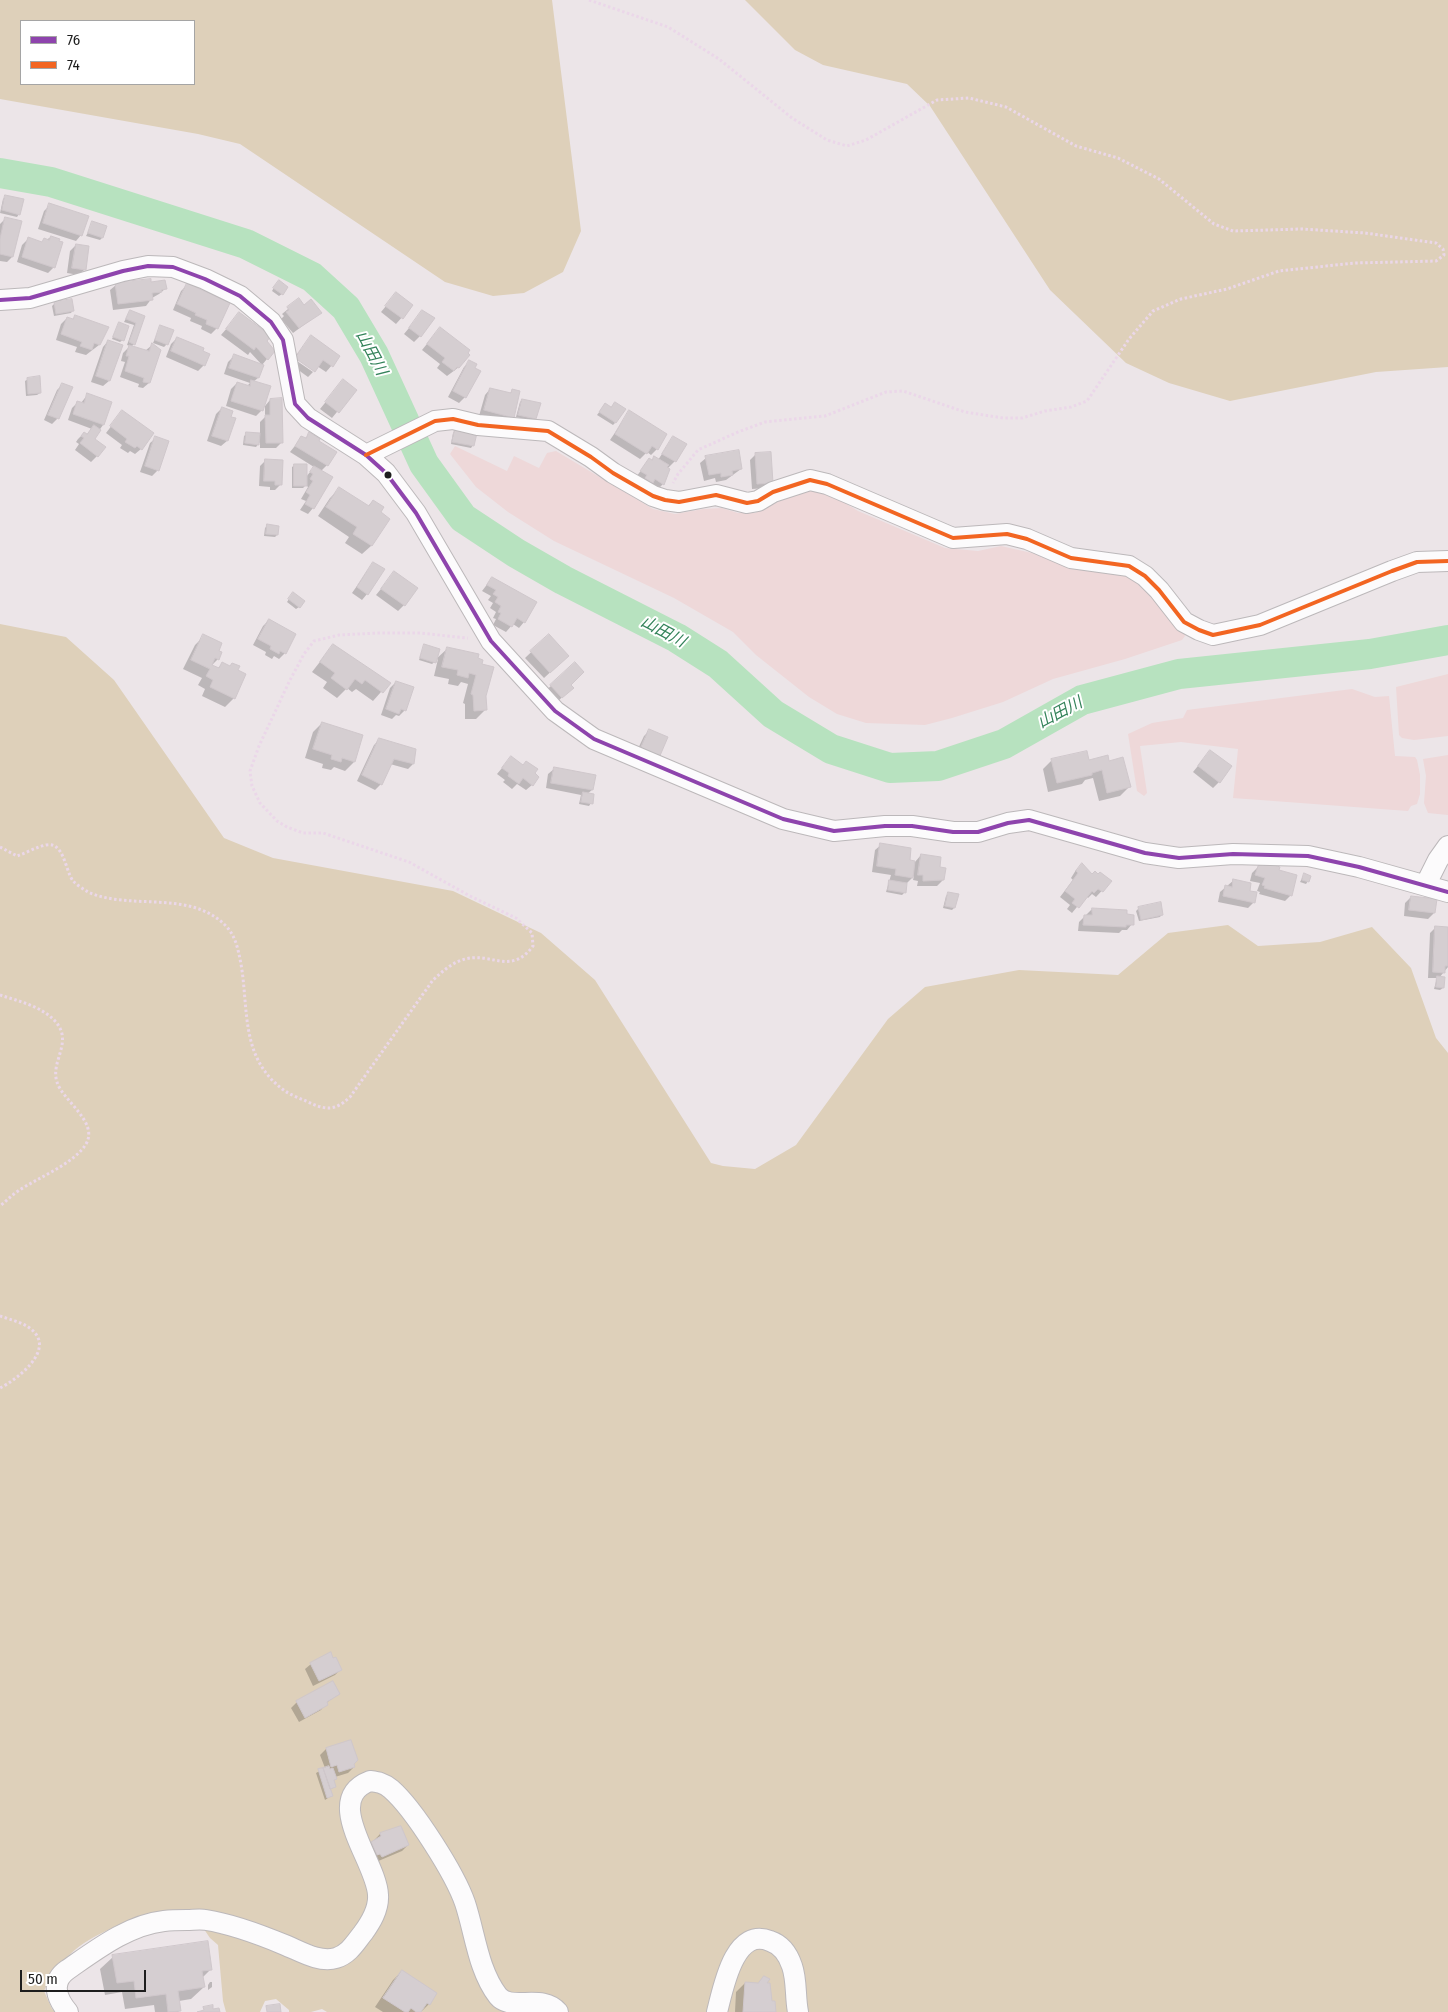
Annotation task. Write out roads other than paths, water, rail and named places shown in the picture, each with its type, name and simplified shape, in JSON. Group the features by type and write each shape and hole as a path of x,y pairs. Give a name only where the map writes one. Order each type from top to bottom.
{"street":[{"path":"0,300 30,298 123,270 148,266 173,267 205,279 240,296 271,322 283,340 294,404 308,418 366,455 386,473 416,513 491,641 555,711 594,739 782,819 834,831 885,826 912,826 953,832 978,832 1008,823 1029,820 1154,854 1179,858 1233,854 1308,856 1426,884 1448,892"},
{"path":"366,455 435,421 453,419 478,425 548,432 591,457 613,473 653,496 665,500 679,502 716,494 747,502 758,501 773,492 810,480 827,484 953,538 1007,534 1027,539 1071,558 1129,566 1145,576 1159,590 1184,622 1213,635 1226,634 1260,625 1418,562 1448,561"},
{"path":"1426,884 1438,860 1448,846"},
{"path":"68,2012 61,2004 56,1987 64,1972 100,1947 125,1934 164,1920 206,1920 260,1935 326,1960 344,1954 352,1948 376,1911 378,1897 378,1886 354,1830 349,1808 351,1798 358,1789 370,1781 382,1783 391,1789 425,1832 444,1861 464,1901 484,1970 500,1998 516,2003 547,2004 558,2012"},
{"path":"718,2012 724,1983 736,1954 742,1946 751,1941 765,1939 777,1944 784,1950 792,1967 798,2012"}],"waterway":[{"name":"山田川","path":"0,173 51,182 246,244 312,277 346,308 374,355 424,464 463,518 516,553 563,580 677,638 718,664 773,714 831,749 890,768 938,766 1004,744 1082,700 1179,674 1370,654 1448,640"}]}
